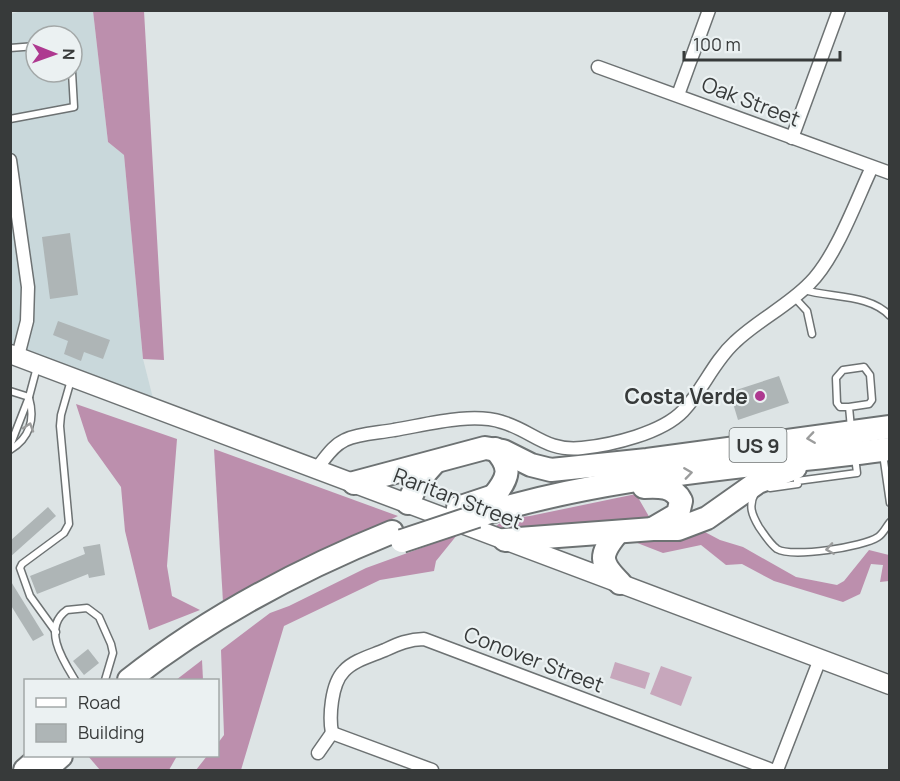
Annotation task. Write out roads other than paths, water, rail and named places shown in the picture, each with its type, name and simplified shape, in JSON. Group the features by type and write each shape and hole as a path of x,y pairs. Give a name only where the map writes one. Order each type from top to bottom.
{"highway":[{"name":"US 9","path":"132,679 247,609 333,572 397,537 468,512 589,488 847,447 890,427"},
{"name":"US 9","path":"468,512 494,496 626,463 847,447 886,449"},
{"path":"505,540 678,529 699,522 760,486 796,474 847,447"},
{"path":"354,483 478,448 495,449 545,470 626,463"},
{"path":"494,496 504,483 507,472 505,461 495,449"},
{"path":"408,503 418,480 435,462"},
{"path":"386,495 392,482 409,469"},
{"path":"589,488 657,486 673,490 681,501 680,510 669,520 653,529"},
{"path":"618,532 606,548 603,559 608,571 620,583"},
{"name":"US 9","path":"154,679 186,648"},
{"path":"26,771 40,757"},
{"path":"45,771 60,757"}],"street":[{"path":"678,95 709,10"},
{"path":"792,138 839,10"},
{"name":"Oak Street","path":"598,67 890,173"},
{"path":"10,160 14,210 28,287 29,308 14,355"},
{"path":"316,469 334,448 351,437 459,420 481,418 503,422 545,444 563,449 589,448 662,426 677,416 734,342 812,282 836,245 872,167"},
{"name":"Raritan Street","path":"14,355 890,685"},
{"name":"Conover Street","path":"332,733 329,717 334,691 342,673 354,663 411,639 424,639 772,771"},
{"path":"777,771 820,659"},
{"path":"318,753 332,733 432,771"}],"lane":[{"path":"10,118 74,107 73,84"},
{"path":"812,334 807,311 799,294 865,301 883,308 890,316"},
{"path":"10,448 29,397 38,364"},
{"path":"864,367 870,375 872,400 869,404 849,407 840,407 837,403 836,378 843,370 864,367"},
{"path":"56,632 30,596 20,568 64,533 69,525 60,426 72,378"},
{"path":"10,391 29,397"},
{"path":"10,448 25,439 32,420 29,397"},
{"path":"847,447 849,407"},
{"path":"886,449 890,503"},
{"path":"760,486 751,502 752,515 766,538 777,549 788,552 808,552 862,543 881,536 890,522"},
{"path":"74,679 58,652 57,621 67,610 87,608 99,617 111,644 112,653 106,679"}],"place":[{"name":"Costa Verde","path":"760,396"}]}
